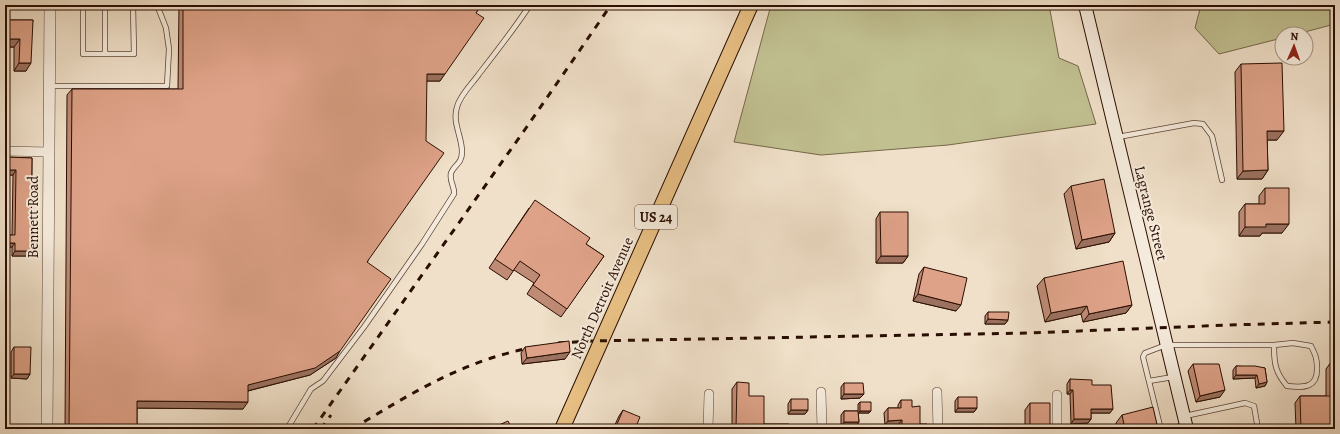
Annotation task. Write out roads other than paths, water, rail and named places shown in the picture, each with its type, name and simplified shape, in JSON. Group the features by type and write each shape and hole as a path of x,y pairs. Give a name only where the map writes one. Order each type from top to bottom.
{"main road":[{"name":"North Detroit Avenue","path":"562,429 751,5"},
{"name":"Lagrange Street","path":"1085,5 1185,423"}],"street":[{"name":"Bennett Road","path":"47,429 50,5"},
{"path":"5,151 49,152"},
{"path":"821,392 822,429"},
{"path":"937,392 938,429"},
{"path":"708,429 709,394"},
{"path":"1057,395 1057,429"}],"lane":[{"path":"83,5 83,54 134,54 133,5"},
{"path":"104,54 105,5"},
{"path":"49,86 167,86 168,42 166,28 157,5"},
{"path":"287,429 311,389 323,381 364,327 422,244 454,194 455,190 451,173 460,163 462,158 456,122 458,103 530,5"},
{"path":"1117,137 1194,123 1203,124 1212,136 1222,180"},
{"path":"1164,429 1160,426 1143,357 1145,353 1166,345 1274,345 1293,343 1311,346 1317,356 1318,375 1315,381 1310,385 1294,387 1287,386 1278,375 1274,358 1274,345"},
{"path":"1149,381 1174,376"},
{"path":"1168,429 1246,403 1254,406 1258,429"}],"railway":[{"path":"313,429 611,5"},
{"path":"558,343 591,341 1029,333 1335,322"},
{"path":"352,429 439,379 485,360 535,347"},
{"path":"321,429 331,415"}]}
